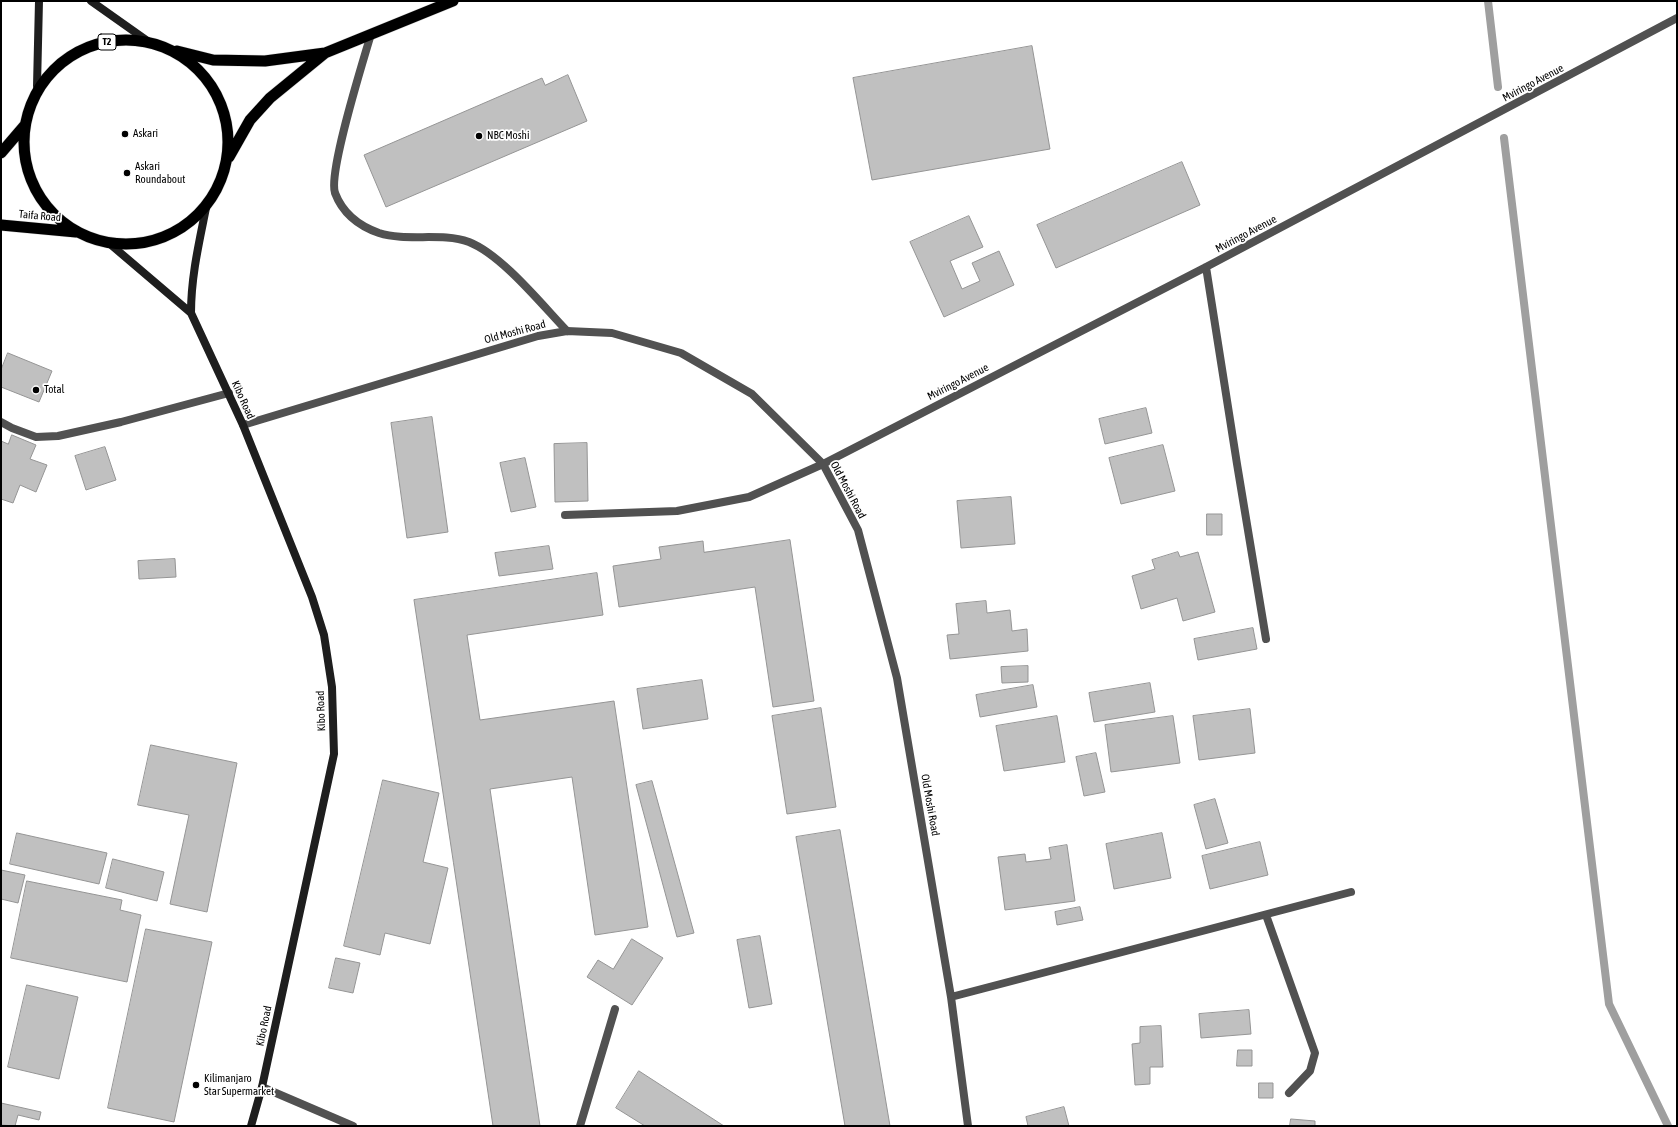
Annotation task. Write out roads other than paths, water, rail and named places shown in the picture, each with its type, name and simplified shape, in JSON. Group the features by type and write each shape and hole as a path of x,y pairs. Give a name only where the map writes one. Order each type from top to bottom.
{"highway":[{"name":"T2","path":"325,53 270,98 250,120 228,158 221,184 206,208 178,231 146,243 110,244 77,232 58,219 36,192 24,159 24,124 37,86 55,68 83,49 116,40 149,42 169,49 213,60 265,61 325,53 453,1"},
{"name":"T2","path":"169,49 197,67 218,93 228,124 228,158"},
{"name":"T2","path":"1,153 24,124"},
{"name":"Taifa Road","path":"1,225 77,232"}],"main road":[{"path":"37,86 39,1"},
{"path":"91,1 149,42"},
{"name":"Kibo Road","path":"191,313 191,292 206,208"},
{"name":"Kibo Road","path":"110,244 191,313 243,425 312,597 322,629 332,686 334,754 262,1087 252,1126"}],"street":[{"name":"Mviringo Avenue","path":"566,515 677,511 742,498 823,464 1206,267 1677,18"},
{"path":"371,34 335,170 335,192 348,216 364,226 380,233 422,238 453,238 468,242 482,249 519,280 567,331"},
{"path":"1206,267 1266,639"},
{"name":"Old Moshi Road","path":"243,425 538,336 567,331 612,333 680,353 752,394 823,464 858,530 897,678 951,997 968,1126"},
{"path":"1,422 12,428 36,436 58,436 121,422 228,393"},
{"path":"951,997 1351,892"},
{"path":"1266,915 1315,1053 1310,1071 1289,1093"},
{"path":"580,1126 614,1010"},
{"path":"262,1087 353,1126"}],"waterway":[{"path":"1488,1 1498,87"},
{"path":"1504,138 1609,1004 1668,1126"}],"place":[{"name":"Askari","path":"125,134"},
{"name":"NBC Moshi","path":"479,136"},
{"name":"Askari Roundabout","path":"127,173"},
{"name":"Total","path":"36,390"},
{"name":"Kilimanjaro Star Supermarket","path":"196,1085"}]}
